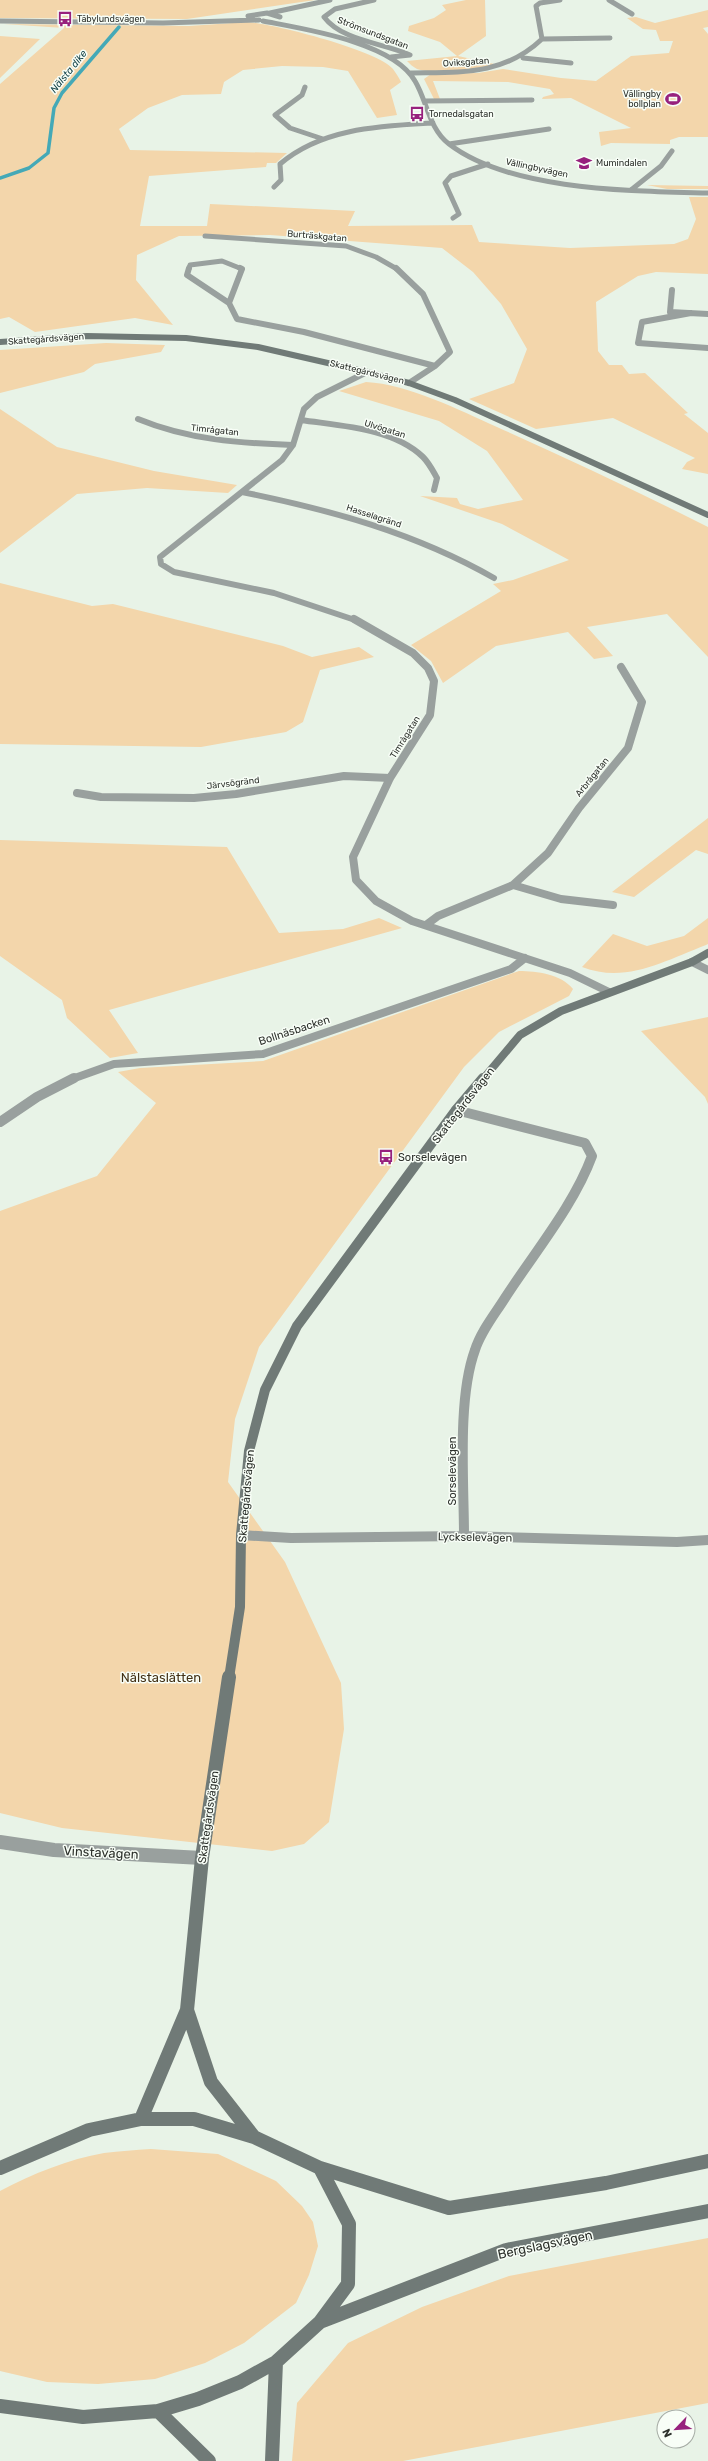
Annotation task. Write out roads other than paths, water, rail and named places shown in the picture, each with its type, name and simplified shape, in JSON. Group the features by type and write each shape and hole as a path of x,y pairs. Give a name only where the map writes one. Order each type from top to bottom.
{"street":[{"path":"205,22 267,13 330,0"},
{"name":"Strömsundsgatan","path":"374,0 335,9 324,17 329,25 337,29 386,44 410,55 390,57"},
{"path":"560,0 540,3 536,6 542,39 610,38"},
{"path":"609,0 632,14"},
{"path":"0,21 205,22 261,20 280,17 308,4"},
{"name":"Vällingbyvägen","path":"267,13 280,17 311,31"},
{"path":"254,15 253,19 261,20"},
{"name":"Vällingbyvägen","path":"261,20 311,31 390,57 410,73 433,123 449,144 488,164 512,172 558,182 631,190 708,193"},
{"name":"Oviksgatan","path":"523,58 542,39"},
{"name":"Oviksgatan","path":"410,73 486,70 523,58 571,63"},
{"path":"305,87 302,95 275,115 279,122 283,125 323,139"},
{"path":"424,102 532,100"},
{"path":"274,187 280,180 280,164 289,154 323,139 383,128 433,123"},
{"path":"449,144 549,129"},
{"path":"631,190 661,166 672,150"},
{"path":"453,218 459,214 445,183 451,176 488,164"},
{"name":"Burträskgatan","path":"205,236 346,246 376,257 396,268 424,294 450,352 434,366 409,383"},
{"path":"228,303 242,269 222,261 190,265 187,275 228,303 237,320 304,332 434,366"},
{"path":"672,290 670,312 708,314"},
{"path":"691,313 642,322 638,343 708,348"},
{"name":"Skattegårdsvägen","path":"0,342 87,336 186,338 258,347 367,372 409,383 508,423 708,515"},
{"name":"Timrågatan","path":"367,372 317,397 304,409 293,445 282,460 175,543 160,557 161,564 174,572 274,593 348,616 413,653 428,668 434,681 430,715 390,778 353,857 356,880 376,901 412,921 570,973 609,992"},
{"name":"Timrågatan","path":"138,419 164,431 197,439 293,445"},
{"name":"Ulvögatan","path":"301,420 369,432 399,441 424,457 437,478 434,490"},
{"name":"Hasselagränd","path":"242,492 302,504 387,528 461,558 494,578"},
{"name":"Arbrågatan","path":"426,925 438,916 513,886 548,853 579,808 628,748 642,702 621,668"},
{"name":"Järvsögränd","path":"77,794 101,797 194,798 236,794 344,776 390,778"},
{"path":"513,886 561,899 613,906"},
{"name":"Skattegårdsvägen","path":"141,2119 187,2010 202,1858 240,1607 241,1534 249,1451 265,1390 297,1326 456,1110 520,1035 561,1011 692,962 708,953"},
{"name":"Bollnäsbacken","path":"0,1122 32,1100 75,1077 106,1066 179,1059 231,1059 263,1054 511,969 525,958"},
{"path":"692,962 708,970"},
{"name":"Sorselevägen","path":"456,1110 585,1143 592,1156 586,1172 563,1210 492,1318 475,1349 468,1377 464,1428 464,1536"},
{"name":"Lyckselevägen","path":"241,1534 291,1538 464,1536 677,1542 708,1540"},
{"name":"Vinstavägen","path":"0,1842 54,1850 202,1858"},
{"name":"Skattegårdsvägen","path":"187,2010 212,2082 254,2137"},
{"path":"0,2168 89,2130 141,2119 194,2118 254,2137 320,2168 449,2208 606,2182 708,2161"},
{"name":"Bergslagsvägen","path":"0,2406 83,2417 158,2411 198,2399 240,2382 276,2362 320,2322 348,2284 349,2224 320,2168"},
{"name":"Bergslagsvägen","path":"320,2322 506,2250 708,2211"},
{"path":"272,2461 276,2362"},
{"path":"158,2411 209,2461"}],"waterway":[{"name":"Nälsta dike","path":"0,178 29,168 48,153 54,108 62,93 119,27"}],"place":[{"name":"Täbylundsvägen","path":"65,19"},
{"name":"Vällingby bollplan","path":"673,99"},
{"name":"Tornedalsgatan","path":"417,114"},
{"name":"Mumindalen","path":"584,163"},
{"name":"Sorselevägen","path":"386,1157"}],"park label":[{"name":"Nälstaslätten","path":"161,1677"}]}
